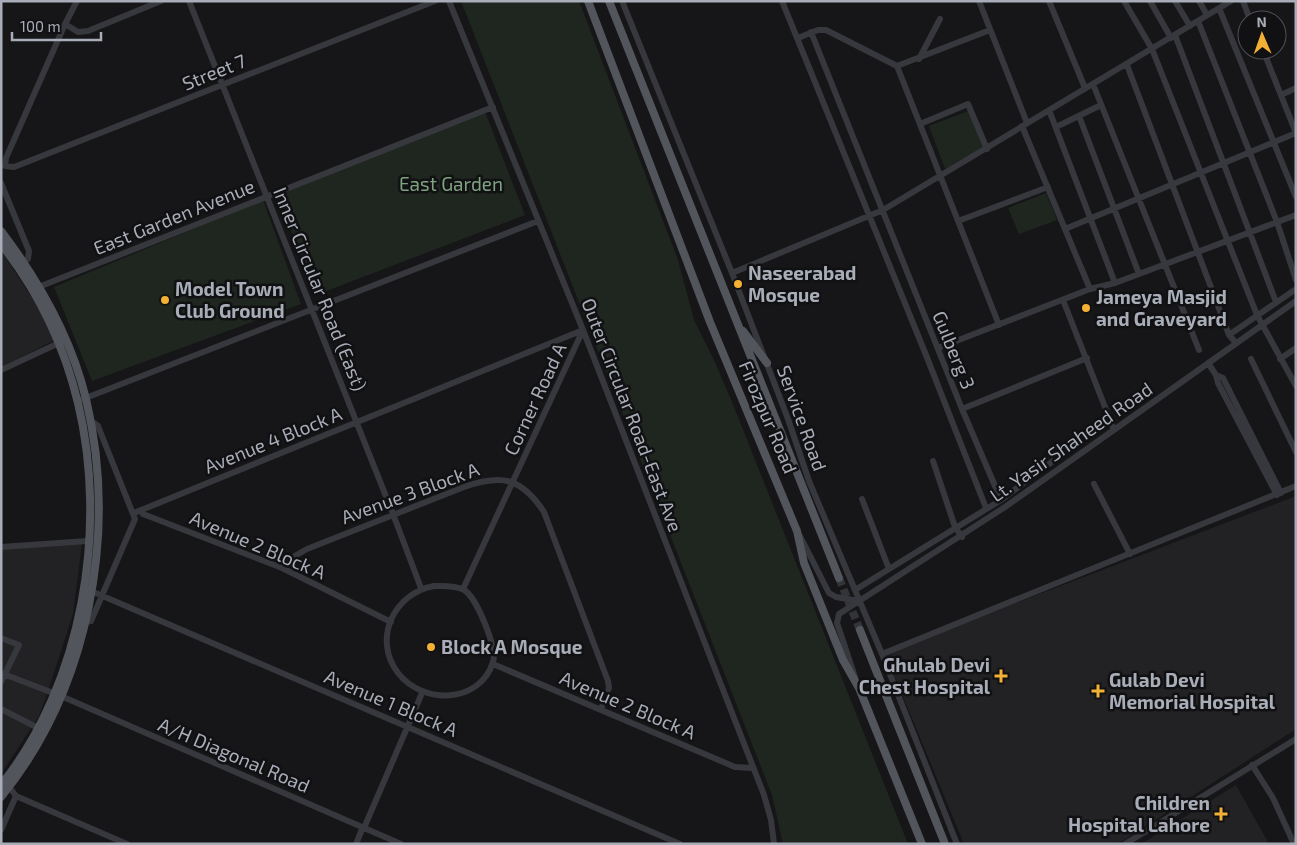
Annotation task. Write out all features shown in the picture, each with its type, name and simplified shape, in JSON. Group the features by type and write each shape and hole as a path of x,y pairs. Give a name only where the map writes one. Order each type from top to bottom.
{"main road":[{"name":"Firozpur Road","path":"588,1 710,322 797,531 804,563 843,660 858,688 922,844"},
{"name":"Firozpur Road","path":"609,1 839,578"},
{"path":"1,230 24,261 62,333 90,423 98,510 97,546 91,591 58,695 28,758 5,784"},
{"path":"1,244 37,288 82,400 89,483 88,541 82,623"},
{"path":"736,321 767,363"},
{"path":"860,630 945,844"},
{"path":"1,797 5,784 58,695"}],"street":[{"path":"3,167 65,24 77,1"},
{"path":"65,24 78,32 88,31 161,1"},
{"name":"Inner Circular Road (East)","path":"189,1 421,588"},
{"name":"Street 7","path":"3,167 14,167 435,1"},
{"name":"Outer Circular Road-East Ave","path":"450,1 584,330 764,795 771,820 774,844"},
{"name":"Service Road","path":"622,1 732,273 767,363 809,481 882,654 957,844"},
{"path":"782,1 986,508"},
{"path":"979,1 1048,188 1090,290"},
{"path":"1050,1 1085,88"},
{"path":"1124,1 1152,49 1257,315 1296,386"},
{"path":"1150,1 1173,37 1276,302"},
{"path":"1175,1 1190,26"},
{"path":"1199,1 1208,16"},
{"path":"732,273 882,210 1208,16 1228,2"},
{"path":"1219,8 1296,198"},
{"path":"919,59 940,19"},
{"path":"1198,22 1277,222 1296,280"},
{"path":"798,38 812,32 826,30 897,66 999,325"},
{"path":"897,66 990,30"},
{"name":"Gulberg 3","path":"812,32 962,410 1001,500"},
{"path":"1065,229 1296,133 1266,60"},
{"path":"1126,65 1229,335 1236,343"},
{"path":"1093,84 1199,350"},
{"path":"1280,95 1296,88"},
{"path":"920,124 968,104 986,149"},
{"path":"1056,127 1101,105"},
{"name":"East Garden Avenue","path":"37,288 493,107"},
{"path":"1049,110 1115,282"},
{"path":"1079,116 1139,274"},
{"path":"1,183 29,251 28,259 24,261"},
{"path":"958,221 1048,188"},
{"path":"938,348 1296,215"},
{"path":"82,400 538,221"},
{"path":"1229,335 1296,289"},
{"path":"1063,300 1114,430"},
{"name":"Lt. Yasir Shaheed Road","path":"858,688 836,619 841,612 962,537 1296,300"},
{"name":"Avenue 4 Block A","path":"138,512 584,330"},
{"name":"Corner Road A","path":"462,589 584,330"},
{"path":"1,370 59,343"},
{"path":"1280,359 1296,348"},
{"path":"962,410 1087,358"},
{"path":"1251,359 1296,452"},
{"path":"1208,363 1216,375 1223,378 1279,494"},
{"path":"855,590 1001,500 1109,419"},
{"path":"82,623 91,621 138,512 98,426 90,423"},
{"path":"933,461 955,527 962,537"},
{"name":"Avenue 3 Block A","path":"282,568 292,557 307,549 393,514 488,479 500,478 513,483 529,493 544,512 608,681 609,688 601,709"},
{"path":"1094,484 1130,554"},
{"path":"882,654 1296,486"},
{"path":"862,499 889,569"},
{"name":"Avenue 2 Block A","path":"138,512 282,568 392,622"},
{"path":"797,531 829,593 836,597 860,601"},
{"path":"1,547 88,541"},
{"path":"896,564 905,573"},
{"path":"880,575 882,587"},
{"path":"444,586 462,589 468,593 479,612 494,650 493,664 483,679 460,694 438,696 422,693 404,681 391,660 387,637 392,622 406,597 421,588 444,586"},
{"name":"Avenue 1 Block A","path":"91,591 680,844"},
{"path":"1,638 19,645 3,674 1,682"},
{"name":"Avenue 2 Block A","path":"493,664 735,767 752,768"},
{"name":"A/H Diagonal Road","path":"3,674 58,695 402,844"},
{"path":"356,844 422,693"},
{"path":"1,709 38,728"},
{"path":"1125,844 1296,738"},
{"path":"1252,765 1273,798 1294,844"},
{"path":"5,784 16,796 127,844"},
{"path":"1,830 16,796"}],"shaded area":[{"path":"1,250 43,315 55,340 1,367"},
{"name":"Gulab Devi Memorial Hospital","path":"1296,496 1296,729 1118,844 964,844 885,653"},
{"path":"82,544 73,614 49,688 39,716 1,774 1,549"},
{"name":"Children Hospital Lahore","path":"1236,785 1269,844 1141,844"}],"green space":[{"path":"461,1 579,1 678,260 694,320 732,402 908,844 783,844 772,795"},
{"name":"East Garden","path":"484,109 525,215 316,295 278,196"},
{"path":"968,111 984,146 945,169 929,126"},
{"path":"1046,193 1057,220 1019,234 1008,208"},
{"path":"263,200 301,304 92,381 54,287"}],"tunnel":[{"path":"839,578 860,630"}],"place":[{"name":"Naseerabad Mosque","path":"738,284"},
{"name":"Model Town Club Ground","path":"165,300"},
{"name":"Jameya Masjid and Graveyard","path":"1086,308"},
{"name":"Block A Mosque","path":"431,647"},
{"name":"Ghulab Devi Chest Hospital","path":"1001,676"},
{"name":"Gulab Devi Memorial Hospital","path":"1098,691"},
{"name":"Children Hospital Lahore","path":"1221,814"}]}
